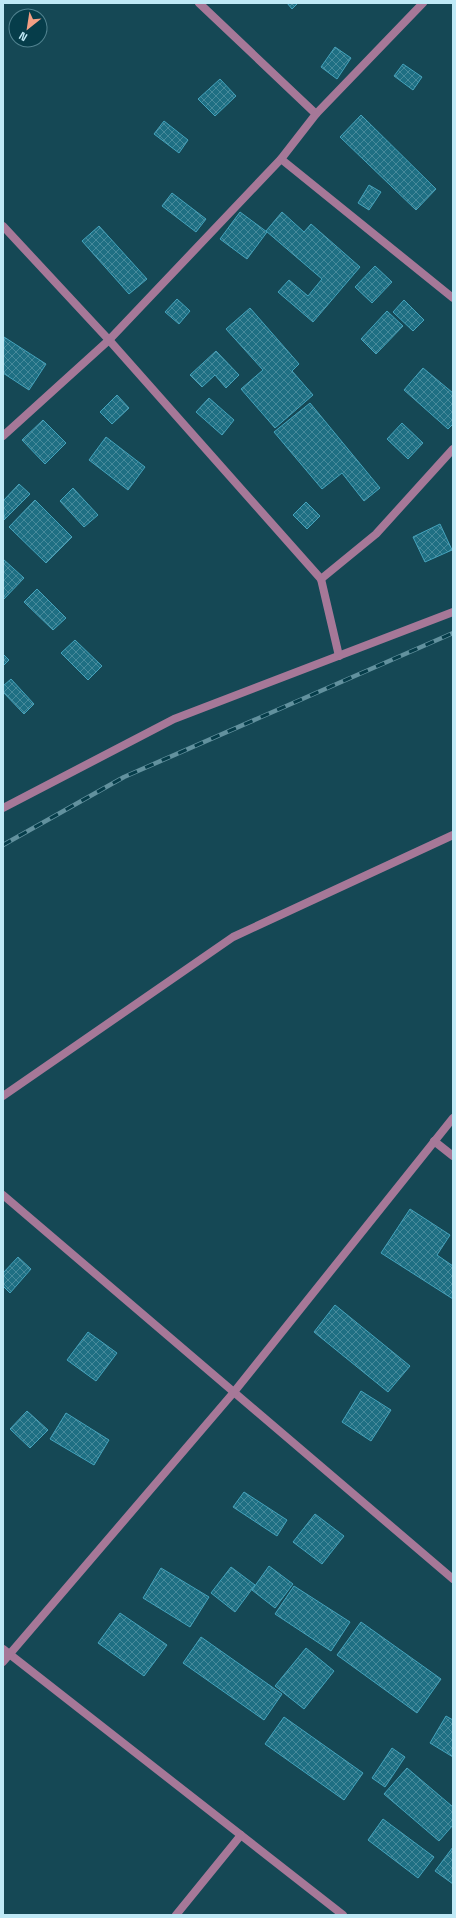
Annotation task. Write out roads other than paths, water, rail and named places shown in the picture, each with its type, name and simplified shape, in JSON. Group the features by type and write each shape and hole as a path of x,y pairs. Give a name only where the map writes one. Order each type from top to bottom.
{"street":[{"path":"199,3 316,114"},
{"path":"3,436 109,340 281,158 316,114 423,3"},
{"path":"281,158 453,298"},
{"path":"3,226 109,340 321,579 339,656"},
{"path":"321,579 376,534 453,449"},
{"path":"3,808 174,719 453,612"},
{"path":"3,1096 233,937 453,835"},
{"path":"3,1662 6,1652 234,1392 453,1118"},
{"path":"434,1140 453,1156"},
{"path":"3,1195 453,1579"},
{"path":"6,1652 343,1915"},
{"path":"176,1915 240,1835"}],"railway":[{"path":"3,845 124,777 453,633"}]}
